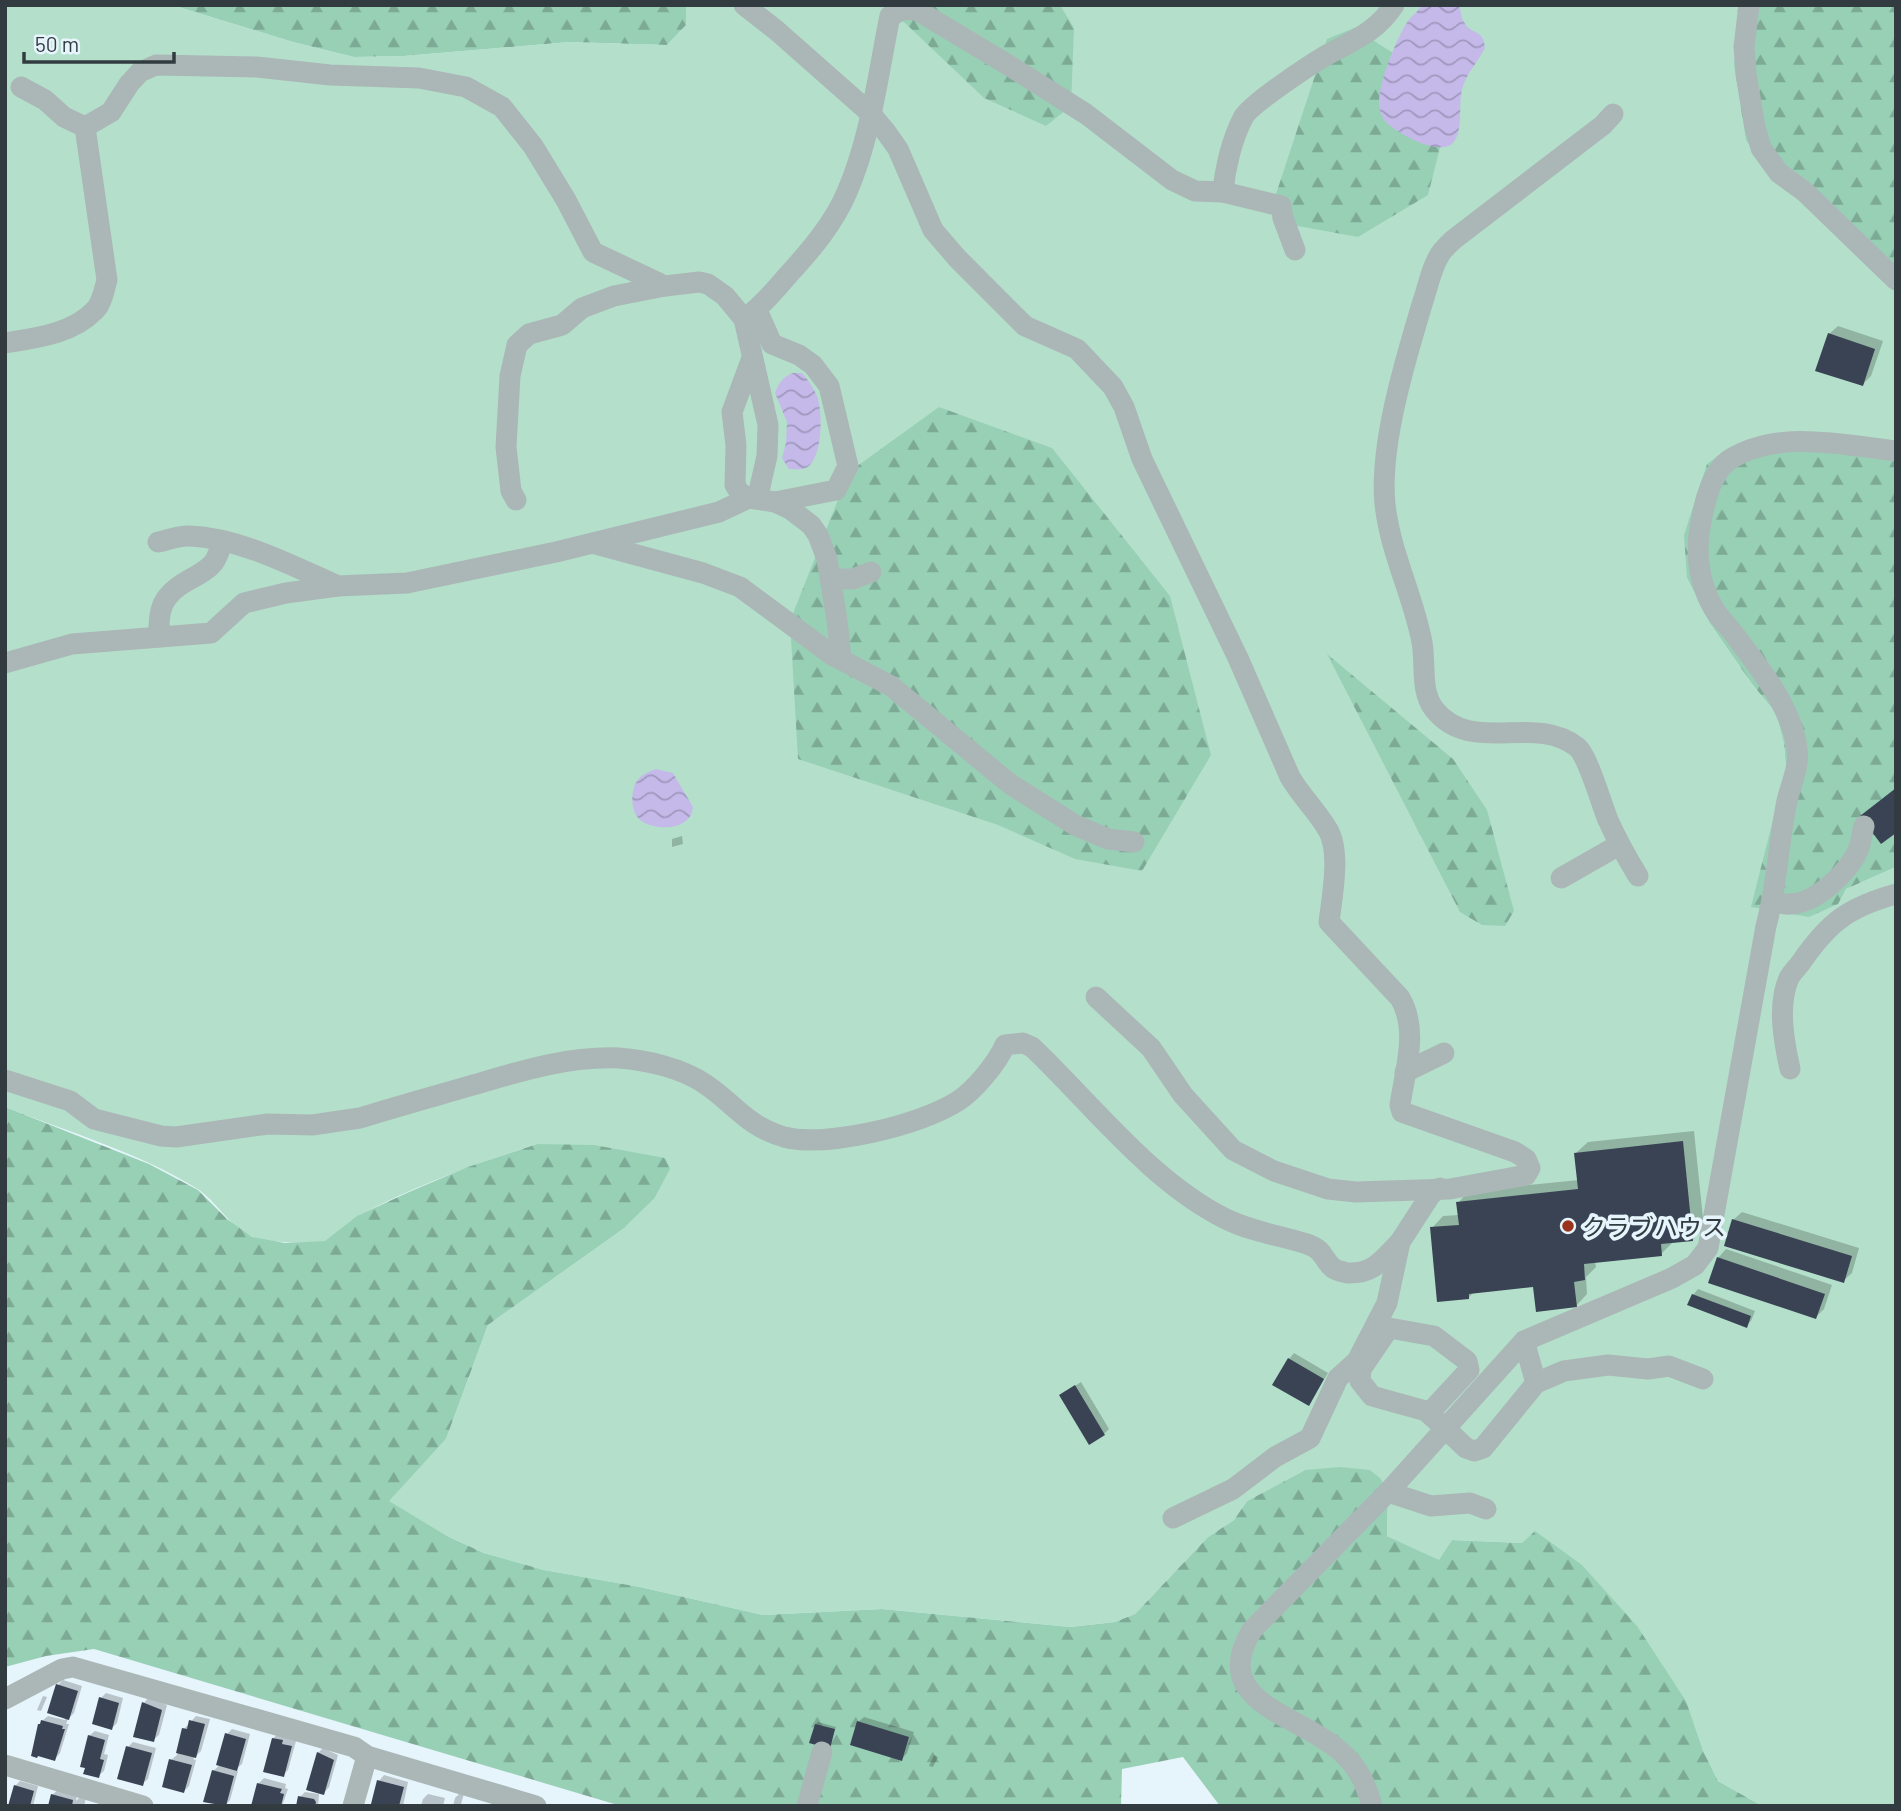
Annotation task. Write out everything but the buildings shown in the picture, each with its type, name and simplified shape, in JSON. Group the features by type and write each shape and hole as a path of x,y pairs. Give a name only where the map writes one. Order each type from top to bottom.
{"street":[{"path":"744,5 870,113 898,149 933,230 940,239 1025,326 1077,349 1113,387 1124,407 1142,459 1238,658 1290,777 1299,793 1330,832 1334,864 1329,922 1400,998 1406,1009 1410,1032 1400,1105 1402,1112 1515,1152 1526,1159 1530,1168 1526,1175 1489,1183 1410,1192 1340,1191 1274,1171 1233,1150 1183,1096 1151,1048 1096,997"},
{"path":"1223,192 1227,164 1243,116 1298,74 1326,56 1358,41 1385,19 1394,5"},
{"path":"1749,5 1744,47 1746,74 1761,149 1779,173 1805,192 1896,280"},
{"path":"5,663 72,644 211,633 244,603 286,593 338,586 408,583 592,543 719,512 759,491 767,456 768,425 757,384 750,315 806,256 831,223 847,192 863,145 890,16 902,10 915,9 1086,114 1172,180 1195,191 1223,192 1282,206 1283,218 1295,250"},
{"path":"85,127 111,112 140,72 156,65 257,67 330,75 419,78 466,87 502,107 533,146 566,200 593,252 665,286"},
{"path":"21,86 46,100 64,117 85,127"},
{"path":"1613,114 1603,125 1453,240 1439,255 1411,342 1390,433 1384,481 1390,533 1422,641 1425,693 1433,708 1450,725 1473,732 1546,734 1577,748 1587,760 1594,787 1619,845 1638,876"},
{"path":"5,343 40,338 68,329 95,311 102,299 107,280 85,127"},
{"path":"516,500 511,491 506,447 510,376 517,345 529,334 562,325 582,308 614,296 699,282 708,284 750,315 772,344 799,355 813,365 829,386 848,466 836,490 775,502"},
{"path":"753,356 732,412 736,445 735,485 740,493 749,498 775,502 790,509 818,535 830,579 841,659"},
{"path":"1372,1806 1362,1775 1334,1745 1251,1695 1241,1671 1244,1643 1252,1630 1388,1492 1524,1341 1672,1278 1695,1265 1708,1248 1761,953 1773,901 1786,804 1796,774 1797,750 1788,715 1737,638 1715,611 1705,591 1700,575 1697,538 1704,505 1716,475 1728,461 1769,445 1801,442 1896,451"},
{"path":"159,542 189,536 223,542 269,555 338,586"},
{"path":"159,637 158,612 166,600 183,583 201,574 213,563 223,542"},
{"path":"592,543 703,573 740,587 841,659 891,686 1010,784 1075,825 1108,839 1134,842"},
{"path":"830,579 853,579 871,572"},
{"path":"1773,901 1789,904 1809,899 1832,883 1858,848 1864,826"},
{"path":"1562,878 1619,845"},
{"path":"1790,1069 1783,1026 1785,993 1789,978 1829,926 1852,910 1896,894"},
{"path":"5,1080 70,1101 94,1119 160,1136 176,1137 268,1124 333,1123 360,1118 543,1065 588,1058 621,1059 651,1063 691,1076 706,1084 741,1116 786,1138 830,1140 918,1120 949,1107 972,1091 1005,1045 1023,1043 1032,1047 1099,1118 1192,1200 1250,1230 1309,1245 1323,1253 1333,1268 1374,1277 1387,1303"},
{"path":"1405,1072 1444,1053"},
{"path":"1363,1274 1377,1266 1400,1242 1431,1194 1440,1188"},
{"path":"1173,1518 1233,1489 1275,1457 1310,1438 1338,1378 1357,1361 1387,1303 1400,1242"},
{"path":"1430,1415 1469,1370 1467,1361 1434,1336 1389,1328 1361,1369 1360,1381 1372,1396 1430,1415 1466,1448 1474,1451 1483,1448 1536,1382 1564,1371 1597,1377 1608,1365 1648,1369 1669,1366 1703,1379"},
{"path":"1524,1341 1536,1382"},
{"path":"1388,1492 1431,1506 1470,1503 1486,1509"},
{"path":"5,1699 62,1669 73,1667 354,1747 367,1756 536,1806"},
{"path":"807,1806 822,1752"},
{"path":"353,1806 367,1756"},
{"path":"5,1765 143,1806"}],"green space":[{"path":"5,5 172,5 293,42 354,57 404,56 569,42 667,45 686,25 686,5 1738,5 1734,64 1896,286 1896,445 1687,578 1709,622 1752,684 1776,713 1784,744 1786,768 1752,907 1846,889 1896,867 1896,1806 1762,1806 1718,1781 1702,1748 1522,1543 1452,1540 1440,1561 1387,1536 1388,1492 1305,1470 1247,1501 1234,1520 1208,1537 1135,1614 1115,1622 1070,1627 882,1609 763,1615 640,1587 544,1570 484,1553 449,1537 388,1501 446,1439 488,1325 623,1229 654,1199 537,1144 469,1167 403,1194 360,1215 325,1241 300,1243 266,1240 244,1232 203,1193 174,1175 127,1153 5,1107"},
{"path":"172,5 686,5 686,25 667,45 569,42 404,56 354,57 293,42"},
{"path":"886,5 1060,5 1074,28 1071,106 1046,126 984,98"},
{"path":"1738,5 1896,5 1896,286 1771,175 1746,140 1734,64"},
{"path":"1354,28 1415,67 1443,136 1428,195 1358,237 1276,222 1276,194 1327,39"},
{"path":"939,407 1052,448 1170,596 1211,755 1142,871 1075,859 998,825 798,759 790,621 849,472"},
{"path":"1896,445 1896,867 1846,889 1838,904 1809,917 1751,907 1786,768 1784,744 1776,713 1752,684 1709,622 1687,578 1684,535 1707,464 1726,450"},
{"path":"1327,654 1453,759 1487,810 1514,911 1505,926 1482,925 1460,912"},
{"path":"5,1107 149,1164 198,1190 227,1219 252,1237 285,1243 325,1241 357,1216 409,1192 468,1167 537,1144 594,1145 665,1158 670,1169 654,1199 623,1229 488,1325 446,1439 389,1501 449,1537 484,1553 544,1570 640,1587 763,1615 882,1609 1070,1627 1115,1622 1135,1614 1208,1537 1234,1520 1247,1501 1305,1470 1340,1467 1370,1470 1380,1478 1388,1492 1387,1536 1439,1560 1452,1540 1522,1543 1535,1531 1582,1565 1637,1626 1686,1701 1702,1748 1718,1781 1762,1806 1220,1806 1183,1757 1122,1769 1121,1806 621,1806 94,1649 46,1656 5,1667"}],"water":[{"path":"1422,5 1459,5 1467,26 1479,34 1484,42 1485,48 1464,84 1456,138 1447,147 1418,142 1399,132 1386,122 1379,107 1382,83 1394,48 1408,21"},
{"path":"793,373 802,373 810,384 817,396 820,413 816,455 812,463 800,469 789,469 782,458 787,422 775,393 782,380"},
{"path":"656,769 673,773 693,807 691,815 681,824 657,827 643,822 636,814 632,803 635,785 643,775"}],"place":[{"name":"クラブハウス","path":"1568,1226"}]}
